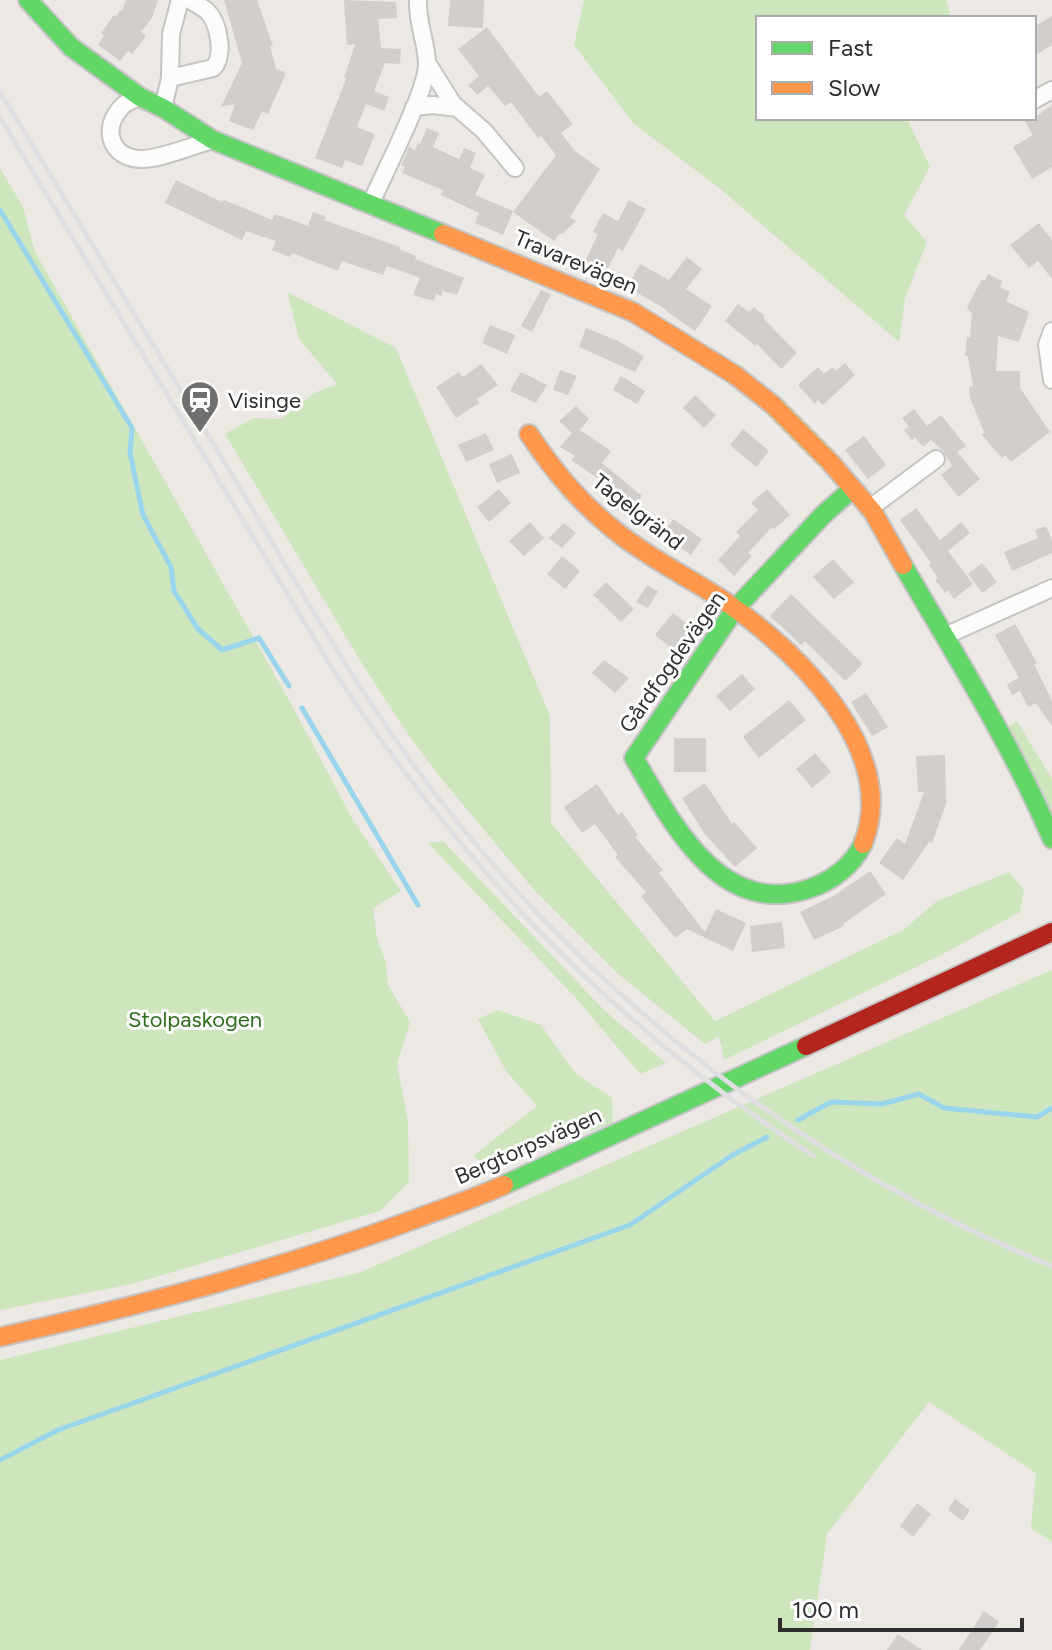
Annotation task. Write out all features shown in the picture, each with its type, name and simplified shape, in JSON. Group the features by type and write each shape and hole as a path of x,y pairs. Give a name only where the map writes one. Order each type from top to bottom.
{"street":[{"name":"Travarevägen","path":"28,0 71,47 140,97 213,140 633,312 684,340 733,373 787,417 826,457 869,509 1029,786 1052,839"},
{"path":"163,108 170,78 171,34 180,0"},
{"path":"170,78 213,68 218,63 220,51 214,22 208,12 190,0"},
{"path":"418,0 417,19 428,64 458,108 484,131 515,168"},
{"path":"371,203 414,107 428,64"},
{"path":"140,97 120,107 113,119 110,134 116,151 143,160 213,140"},
{"path":"414,107 433,105 458,108"},
{"path":"1052,331 1047,345 1052,380"},
{"name":"Tagelgränd","path":"529,434 557,475 583,504 649,556 735,609"},
{"path":"869,509 936,459"},
{"name":"Gårdfogdevägen","path":"735,609 802,668 844,718 864,758 870,782 869,821 861,847 841,871 813,888 778,896 746,891 693,851 634,758 735,609 823,515 851,490"},
{"path":"945,636 1052,588"},
{"name":"Bergtorpsvägen","path":"0,1337 105,1313 280,1266 468,1200 1052,932"}],"green space":[{"path":"584,0 946,0 950,16 756,16 756,120 908,120 930,167 904,215 927,242 905,298 899,342 718,187 633,123 574,45"},
{"name":"Stolpaskogen","path":"0,168 23,207 35,252 289,700 353,820 401,891 373,908 377,938 386,962 388,985 410,1022 397,1064 408,1121 409,1182 380,1211 132,1284 0,1310"},
{"path":"287,292 396,348 550,716 551,823 715,1021 903,930 937,901 1009,872 1024,890 1020,912 943,954 724,1060 719,1036 705,1044 617,973 535,891 407,733 225,434 254,418 281,419 314,393 337,384 299,339"},
{"path":"1017,721 1052,779 1052,813 1008,727"},
{"path":"443,841 605,1011 666,1063 640,1074 575,997 428,843"},
{"path":"1052,970 1052,1542 1031,1528 1036,1473 929,1402 827,1534 810,1650 0,1650 0,1360 361,1272"},
{"path":"498,1010 541,1025 575,1073 612,1098 613,1123 490,1169 473,1156 537,1106 506,1071 478,1019"}],"building":[{"path":"126,0 158,0 152,18 141,32 146,36 132,54 128,51 120,61 98,45 104,35 101,33 114,15 122,11"},
{"path":"224,0 257,0 273,46 270,46 276,69 286,73 268,114 262,111 253,130 229,121 235,104 221,107 242,63"},
{"path":"344,0 396,2 397,18 378,19 381,48 401,49 400,64 385,63 374,91 389,97 384,111 366,104 357,127 375,134 362,166 345,160 342,168 315,158 346,79 355,44 347,45"},
{"path":"450,0 484,0 483,28 448,26"},
{"path":"1052,16 1052,45 1036,55 1036,26"},
{"path":"487,27 539,97 547,91 573,124 561,133 575,151 600,169 570,217 576,221 554,241 513,212 556,155 541,136 538,138 511,102 505,106 488,86 477,95 468,85 479,76 458,49"},
{"path":"1052,105 1052,167 1032,179 1013,147 1033,135 1025,121 1036,120 1036,117"},
{"path":"427,128 439,133 433,147 459,159 464,148 476,153 470,168 485,175 475,195 513,211 503,235 475,223 479,213 441,195 443,190 402,173 405,167 401,166 409,147 415,150"},
{"path":"176,180 222,202 224,200 272,220 275,214 308,226 313,212 326,217 324,220 400,247 416,256 415,259 464,278 457,295 443,291 441,296 436,294 434,301 413,295 420,278 387,266 383,275 342,261 338,271 292,253 290,257 272,250 276,241 246,231 242,240 165,203"},
{"path":"629,200 646,209 623,251 618,248 602,280 581,270 598,234 593,232 603,213 618,221"},
{"path":"1039,223 1052,240 1052,279 1038,261 1029,268 1010,245"},
{"path":"687,257 702,269 686,289 712,306 695,331 667,310 627,287 640,264 669,280"},
{"path":"988,274 1002,281 1000,287 1010,292 1006,301 1029,312 1019,342 998,336 996,371 1020,371 1020,388 1050,432 1011,462 1005,455 1002,458 982,435 984,432 970,398 969,387 973,386 968,357 965,355 972,314 967,307"},
{"path":"541,290 551,294 532,332 521,326"},
{"path":"738,304 749,312 754,307 765,316 763,318 797,353 781,369 757,344 725,321"},
{"path":"490,325 515,335 507,354 482,343"},
{"path":"586,328 644,356 635,372 579,347"},
{"path":"845,363 855,375 823,405 818,400 815,404 798,385 818,367 824,374 833,367 836,371"},
{"path":"481,364 498,385 477,399 479,403 456,418 436,387 459,372 463,377"},
{"path":"560,370 577,376 568,395 553,390"},
{"path":"521,372 547,385 536,403 510,391"},
{"path":"621,376 645,391 637,404 613,390"},
{"path":"695,395 716,415 704,428 683,408"},
{"path":"576,406 589,419 580,430 611,451 602,463 642,496 625,516 598,494 606,484 571,460 575,456 560,447 572,433 559,421"},
{"path":"914,409 927,426 941,415 966,446 957,452 980,479 959,497 941,475 952,466 944,452 931,440 923,447 904,430 909,427 902,418"},
{"path":"743,429 769,451 756,467 730,445"},
{"path":"486,433 494,450 466,462 458,445"},
{"path":"864,436 886,465 868,479 845,450"},
{"path":"512,454 520,473 497,483 489,464"},
{"path":"499,489 511,503 489,522 477,507"},
{"path":"767,489 790,515 774,529 772,527 748,553 752,556 734,576 718,560 740,536 736,532 758,510 751,503"},
{"path":"916,508 940,540 961,522 970,533 948,551 973,584 954,599 935,580 938,578 929,565 931,563 900,520"},
{"path":"673,519 702,539 691,555 662,535"},
{"path":"530,522 544,538 524,556 509,541"},
{"path":"564,523 576,533 562,548 549,538"},
{"path":"1046,526 1052,540 1052,553 1012,571 1004,552 1038,538 1035,530"},
{"path":"562,556 580,571 565,589 547,574"},
{"path":"833,559 854,582 834,599 813,577"},
{"path":"982,563 997,582 982,593 968,574"},
{"path":"606,582 634,609 621,622 593,595"},
{"path":"647,585 658,591 648,608 636,602"},
{"path":"791,594 863,664 845,681 805,641 801,645 770,616"},
{"path":"673,613 692,628 674,651 655,635"},
{"path":"1015,624 1037,663 1034,664 1052,701 1052,726 1036,703 1028,707 1020,691 1012,695 1007,684 1019,678 995,635"},
{"path":"604,660 629,678 615,693 592,673"},
{"path":"742,674 755,689 730,711 716,696"},
{"path":"866,693 888,727 872,736 851,702"},
{"path":"789,700 806,720 759,758 743,737"},
{"path":"674,738 706,738 706,772 674,772"},
{"path":"815,753 831,772 812,788 796,769"},
{"path":"945,755 946,804 932,843 929,842 903,880 879,863 897,838 905,844 924,792 918,792 916,756"},
{"path":"705,783 732,824 734,822 757,848 735,867 704,833 682,798"},
{"path":"597,784 618,815 622,812 638,835 635,837 663,870 659,873 705,932 716,909 746,923 733,951 687,929 675,938 641,896 646,892 615,857 618,855 595,824 582,833 564,807"},
{"path":"870,871 886,894 844,926 814,940 800,912 835,895"},
{"path":"782,922 785,948 752,952 750,926"},
{"path":"955,1499 970,1510 963,1521 948,1510"},
{"path":"917,1503 931,1514 913,1537 900,1526"},
{"path":"984,1611 999,1622 980,1650 959,1650"},
{"path":"898,1634 922,1650 887,1650"}],"waterway":[{"path":"0,210 132,428 130,453 143,515 171,567 174,591 198,629 222,650 259,638 289,686"},
{"path":"302,708 418,905"},
{"path":"798,1120 831,1102 882,1104 919,1094 944,1108 1037,1117 1052,1108"},
{"path":"0,1460 58,1430 630,1225 731,1156 767,1137"}],"railway":[{"path":"0,92 358,684 411,762 502,875 569,945 640,1012 716,1073 795,1130 878,1181 964,1226 1052,1266"},
{"path":"0,117 330,665 432,808 545,937 607,997 672,1053 814,1156"}],"traffic: fast":[{"path":"28,0 71,47 140,97 213,140 443,234"},
{"path":"851,490 823,515 735,609 634,758 682,835 724,877 748,890 776,894 817,886 847,866 863,844"},
{"path":"903,565 1001,734 1052,839"},
{"path":"504,1185 806,1046"}],"traffic: slow":[{"path":"443,234 633,312 735,375 773,405 831,463 873,512 903,565"},
{"path":"529,434 569,487 592,511 644,552 726,602 754,623 810,675 835,706 854,739 867,773 871,808 863,844"},
{"path":"0,1337 159,1299 263,1270 367,1236 504,1185"}],"traffic: jam":[{"path":"806,1046 1052,932"}],"place":[{"name":"Visinge","path":"200,434"}]}
